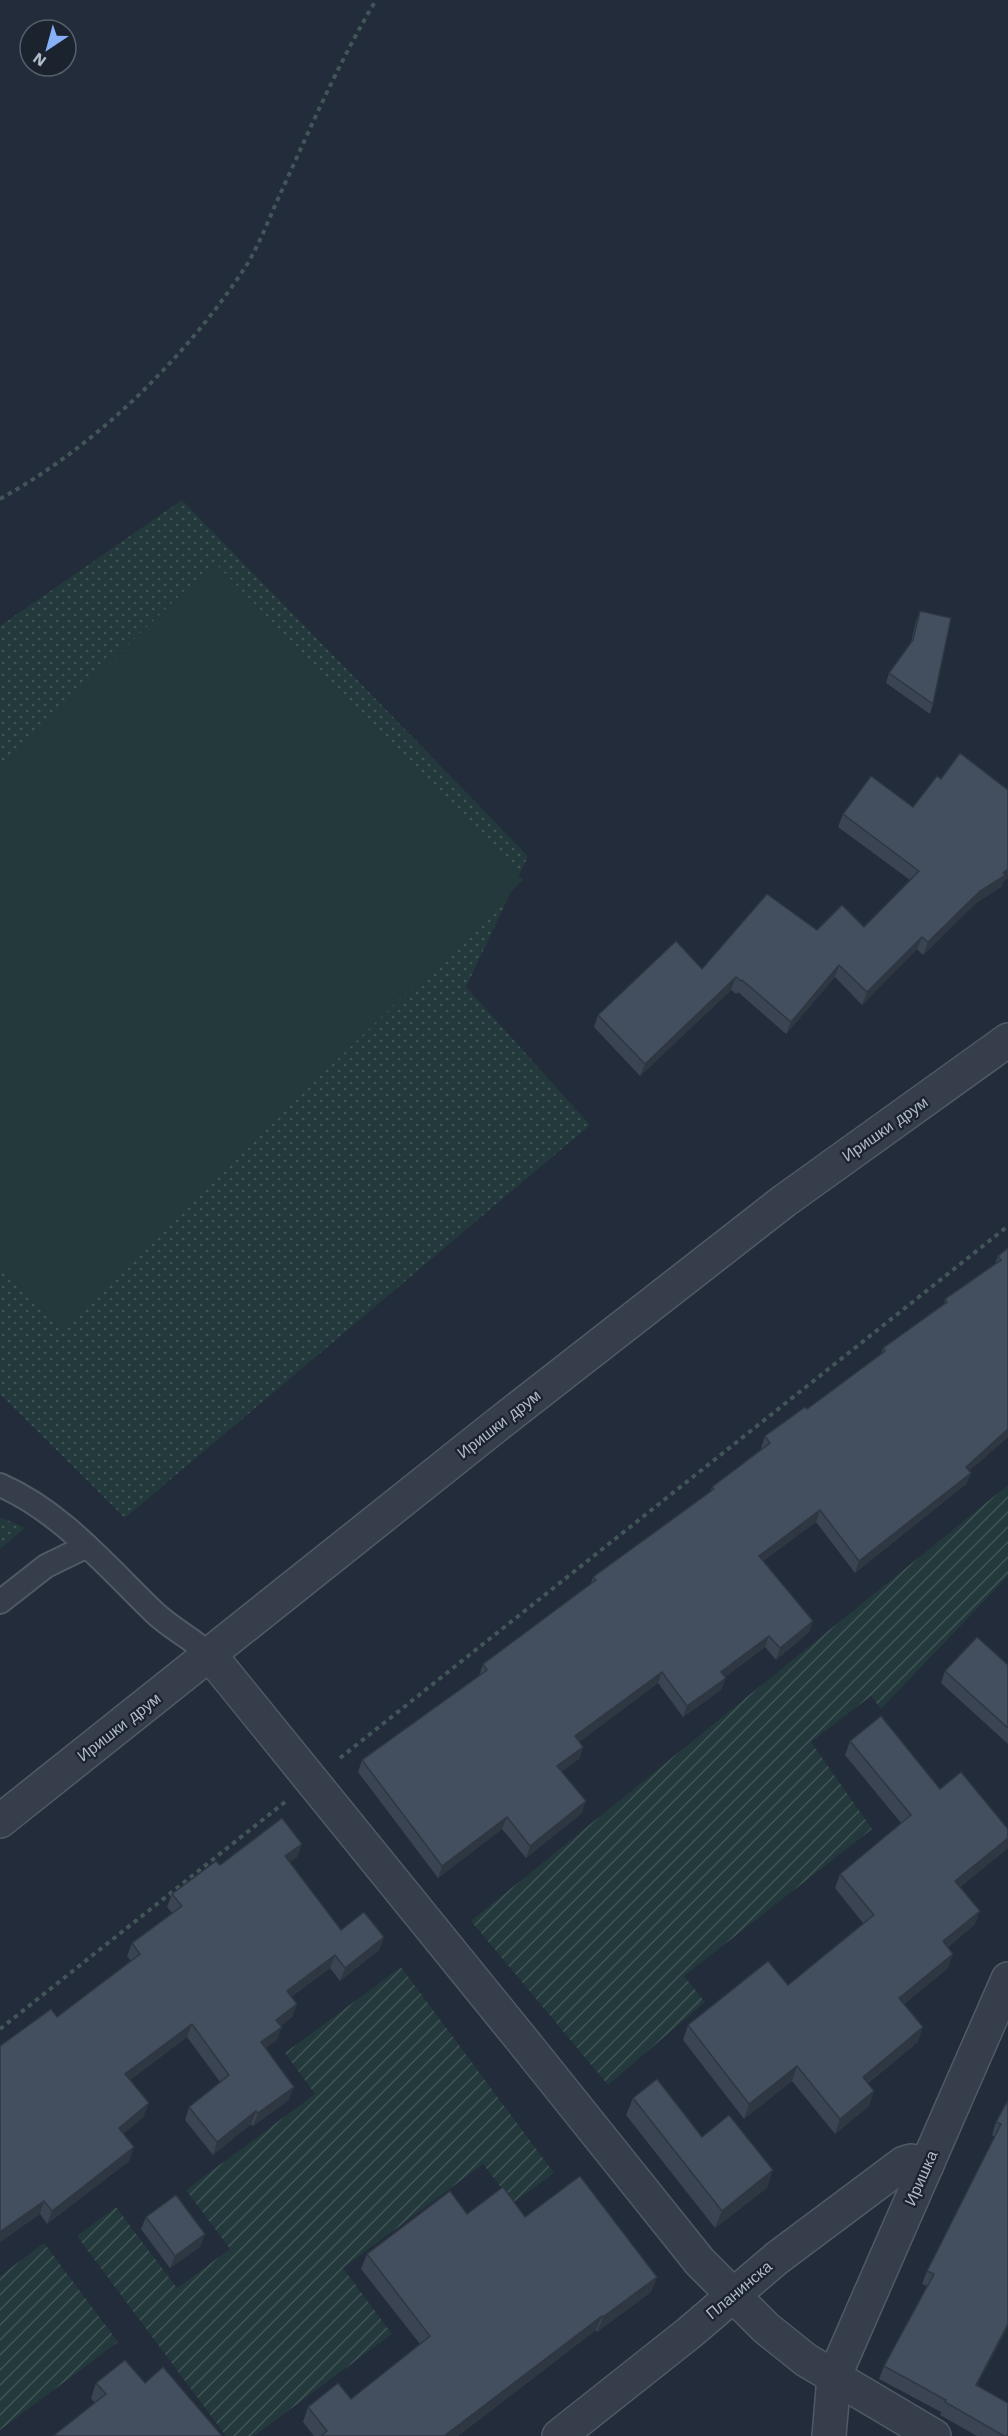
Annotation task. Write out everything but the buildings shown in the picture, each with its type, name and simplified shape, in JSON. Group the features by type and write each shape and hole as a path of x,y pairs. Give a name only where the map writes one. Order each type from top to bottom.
{"street":[{"name":"Иришки друм","path":"0,1821 497,1425 784,1201 1008,1040"},
{"path":"210,1655 700,2262 732,2296 783,2343 834,2377 934,2436"},
{"name":"Иришка","path":"829,2436 834,2377 1008,1979"},
{"name":"Планинска","path":"559,2436 777,2258 904,2163 911,2160 927,2165"}],"lane":[{"path":"0,1485 12,1490 66,1526 156,1614 210,1655"},
{"path":"0,1602 46,1566 87,1546"}],"path":[{"path":"0,499 30,483 117,416 190,340 246,265 350,44 376,0"},
{"path":"0,2029 1008,1226"}],"green space":[{"path":"182,500 528,856 466,987 590,1125 125,1518 0,1394 0,626"},
{"path":"214,562 523,880 60,1328 0,1266 0,769"},
{"path":"1008,1485 1008,1576 881,1709 871,1696 811,1742 872,1829 684,1976 705,2002 608,2085 471,1921"},
{"path":"0,1517 25,1528 0,1549"},
{"path":"401,1967 554,2173 513,2203 483,2164 343,2268 392,2334 254,2436 226,2436 77,2236 116,2207 177,2288 230,2249 186,2190 315,2094 285,2053"},
{"path":"44,2243 118,2342 0,2430 0,2276"}]}
